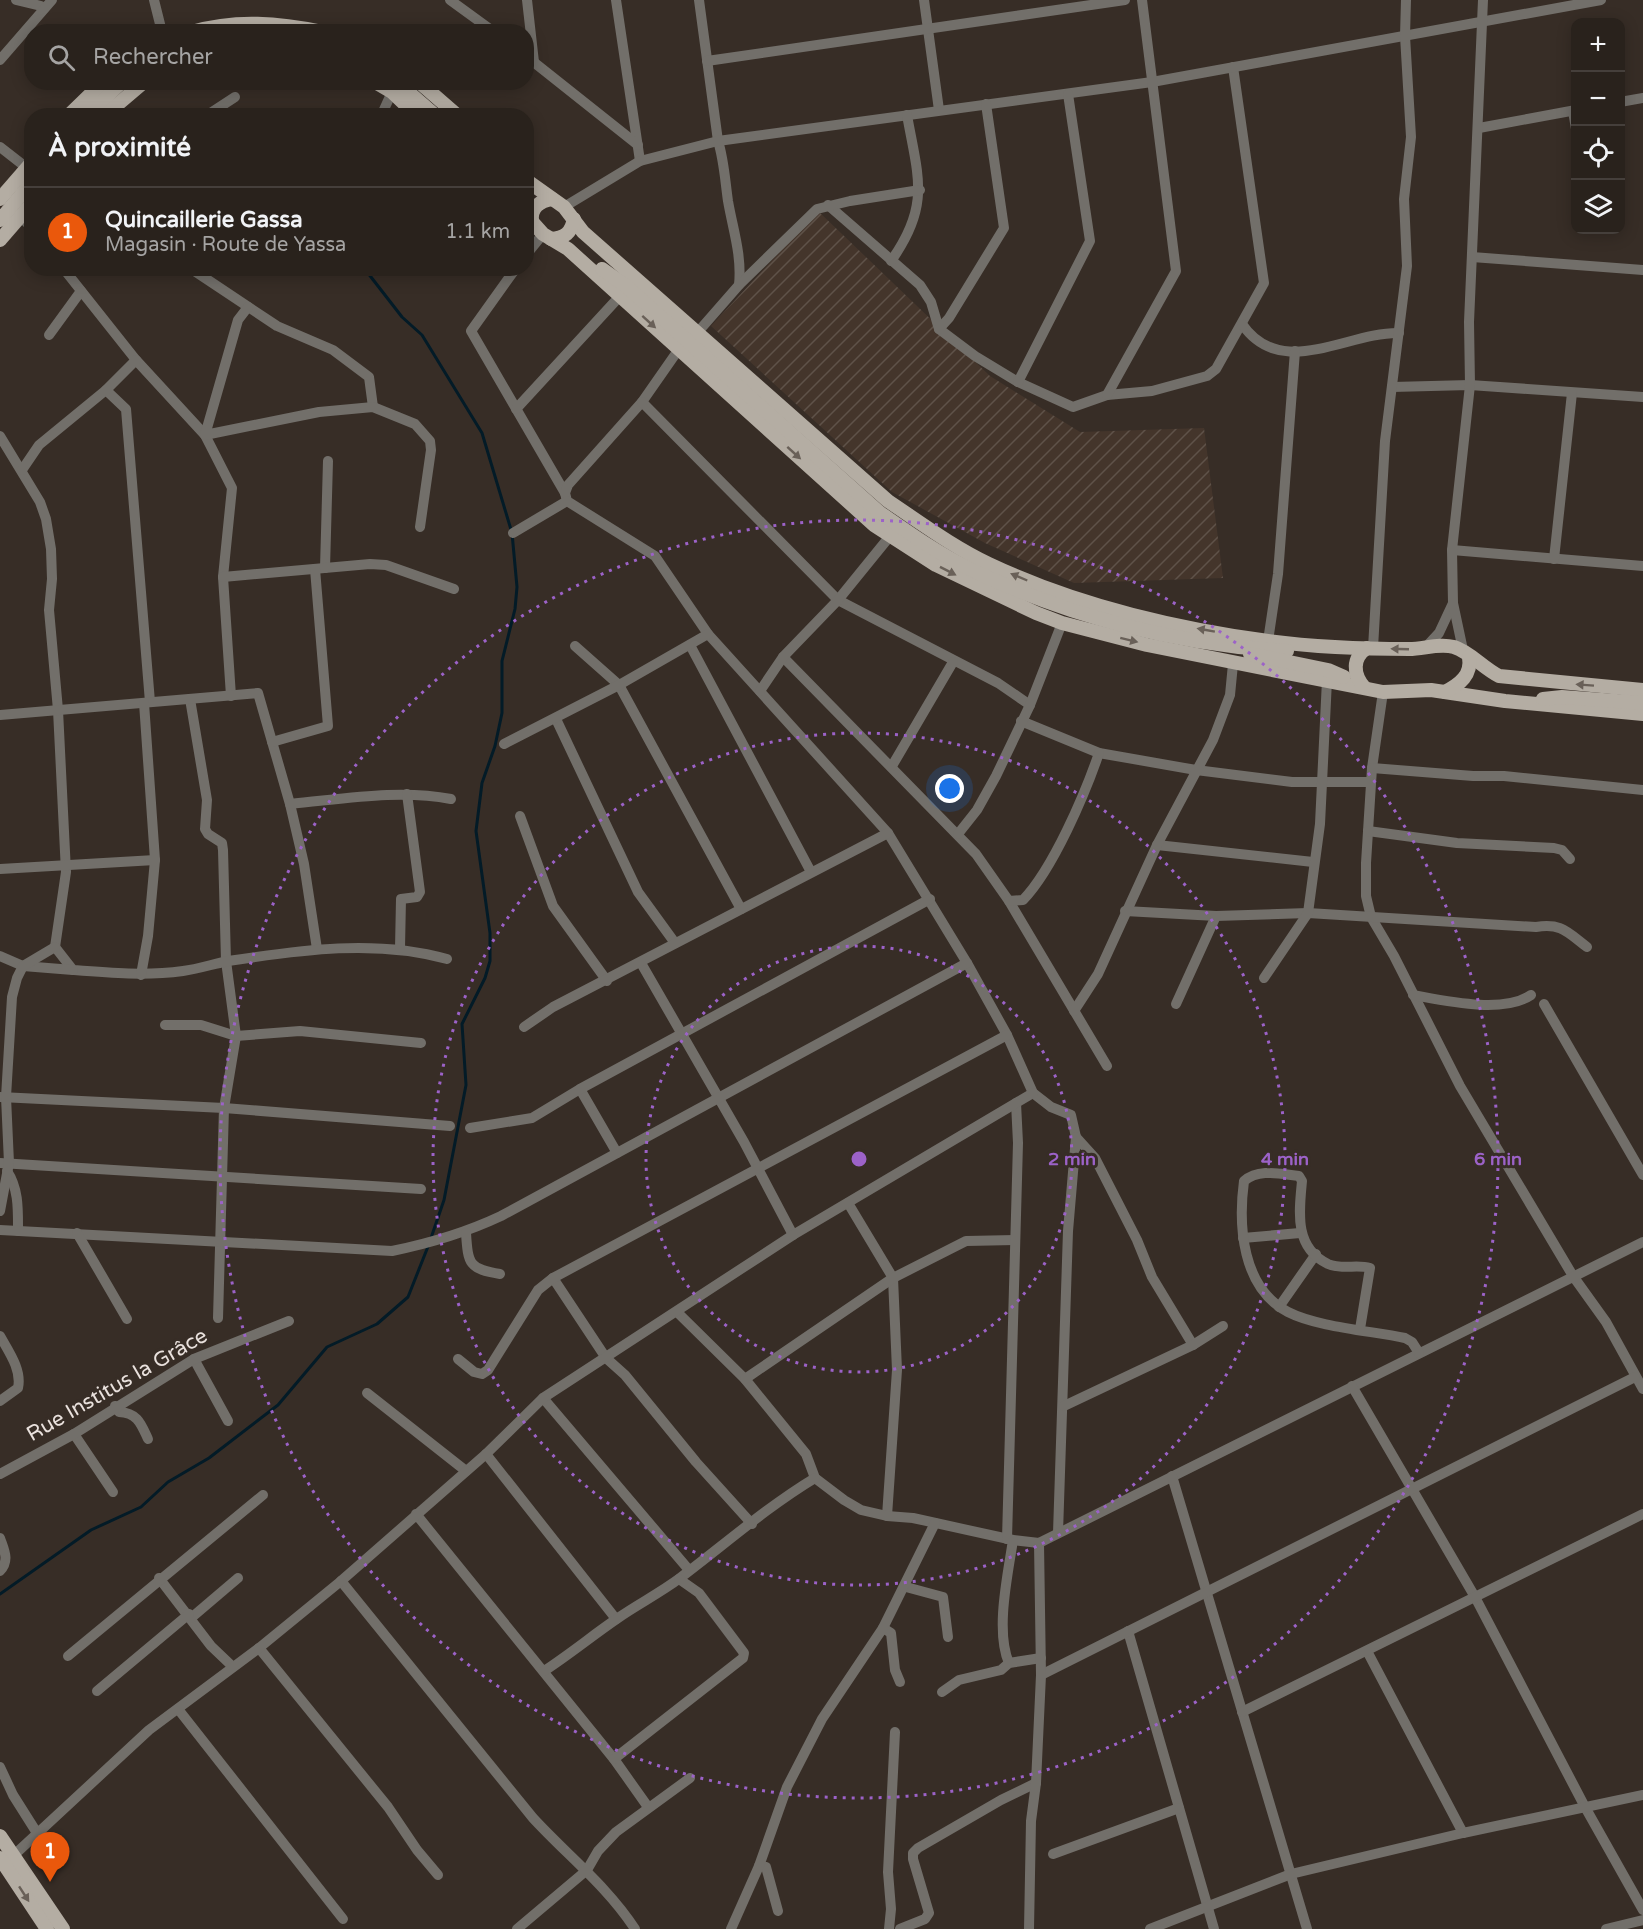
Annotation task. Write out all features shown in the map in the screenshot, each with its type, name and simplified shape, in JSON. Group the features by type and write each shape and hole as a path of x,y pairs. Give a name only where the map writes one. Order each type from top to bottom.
{"main road":[{"path":"227,24 251,22 277,24"},
{"path":"76,108 95,90"},
{"path":"94,108 114,90"},
{"path":"113,108 135,90"},
{"path":"396,90 410,108"},
{"path":"397,90 424,108"},
{"path":"428,90 449,108"},
{"path":"0,199 24,171"},
{"path":"534,186 564,207 583,232 888,501 935,533 987,563 1045,588 1104,608 1268,641 1364,648 1438,645 1466,653 1513,687 1542,690 1562,697"},
{"path":"0,220 24,192"},
{"path":"534,209 539,204 552,199"},
{"path":"0,240 24,212"},
{"path":"547,236 567,235 572,229 574,219"},
{"path":"534,223 547,236 623,291 858,494 922,542 970,569 1063,608 1143,630 1240,650 1328,654 1364,648"},
{"path":"583,232 586,242 615,269 623,291 679,350 890,536 936,565 983,590 1062,623 1233,664 1383,692 1445,692 1643,714"},
{"path":"1357,686 1355,668 1357,658 1364,648"},
{"path":"1240,650 1257,658 1338,673 1357,686"},
{"path":"1445,692 1466,676 1470,670 1466,653"},
{"path":"1499,676 1643,690"},
{"path":"1487,698 1497,696 1541,699 1562,697 1643,703"},
{"path":"0,1836 7,1857 55,1928"}],"street":[{"path":"16,0 40,6"},
{"path":"27,24 40,6 52,0"},
{"path":"154,0 160,24"},
{"path":"450,0 483,24"},
{"path":"527,0 528,24"},
{"path":"616,0 640,161"},
{"path":"699,0 718,141 723,156 732,222 740,256 739,285"},
{"path":"924,0 939,111"},
{"path":"707,61 1125,0"},
{"path":"1107,395 1176,271 1142,0"},
{"path":"1364,648 1385,441 1407,266 1404,199 1411,137 1405,36 1406,0"},
{"path":"1466,653 1453,603 1452,550 1470,385 1472,257 1483,0"},
{"path":"564,207 640,161 718,141 1152,82 1600,0"},
{"path":"0,60 24,28"},
{"path":"534,62 638,145"},
{"path":"828,205 927,294 939,328 975,356 1018,382 1073,407 1107,395 1152,391 1207,376 1216,369 1264,282 1233,67"},
{"path":"385,108 393,90"},
{"path":"1018,382 1090,242 1068,94"},
{"path":"218,108 235,97"},
{"path":"1625,101 1643,98"},
{"path":"939,328 949,318 1004,228 986,104"},
{"path":"1479,128 1571,111"},
{"path":"891,261 910,232 916,217 920,190 908,115"},
{"path":"0,147 24,162"},
{"path":"697,333 739,285 810,214 828,205 920,190"},
{"path":"21,216 24,219"},
{"path":"534,248 547,236"},
{"path":"1472,257 1643,270"},
{"path":"69,276 136,360 205,435 232,488 224,577 231,696"},
{"path":"202,276 277,326 333,350 369,377 373,406"},
{"path":"510,276 471,331 566,497 656,556 708,634 888,832 967,963 1007,1035 1033,1093 1051,1107 1071,1115 1076,1137 1068,1231 1058,1533"},
{"path":"49,335 81,291"},
{"path":"516,409 623,291"},
{"path":"205,435 238,320 248,307"},
{"path":"1242,324 1251,337 1263,346 1280,351 1295,351 1399,333"},
{"path":"513,533 566,497 568,485 642,402 679,350"},
{"path":"1268,641 1278,574 1295,351"},
{"path":"22,470 39,445 106,390 136,360"},
{"path":"1392,387 1470,385 1643,397"},
{"path":"106,390 126,409 147,703 155,860 148,936 141,975"},
{"path":"1554,559 1572,393"},
{"path":"642,402 838,600 953,662 998,683 1030,705"},
{"path":"205,435 319,412 373,406 416,424 430,441 420,527"},
{"path":"0,436 22,470 46,519 51,549 50,610 66,866 63,905 55,947 23,966 16,978 12,997 3,1097 5,1166 0,1211"},
{"path":"272,742 328,726 320,569 328,461"},
{"path":"760,691 783,657 838,600 890,536"},
{"path":"1452,550 1643,566"},
{"path":"224,577 370,564 386,565 454,589"},
{"path":"1426,647 1439,633 1453,603"},
{"path":"958,834 991,784 1030,705 1062,623"},
{"path":"504,744 556,719 708,634"},
{"path":"690,645 811,872"},
{"path":"575,646 619,685 741,909"},
{"path":"783,657 958,834 1009,901 1107,1066"},
{"path":"892,766 953,662"},
{"path":"1074,1011 1098,974 1157,845 1222,719 1230,695 1233,664"},
{"path":"1264,978 1308,913 1313,862 1320,824 1327,680"},
{"path":"1383,692 1372,768 1368,831 1366,896 1371,917 1460,1086 1573,1276 1606,1322 1643,1389"},
{"path":"0,715 258,693 290,804 304,864 317,950"},
{"path":"190,699 207,800 206,829 208,834 222,843 226,962 236,1036 224,1108 218,1318"},
{"path":"556,719 638,892 675,943"},
{"path":"1021,721 1099,753 1196,770 1292,782 1371,782"},
{"path":"1009,901 1023,900 1039,879 1086,789 1099,753"},
{"path":"1372,768 1504,776 1643,790"},
{"path":"290,804 407,794 451,799"},
{"path":"400,948 401,899 417,897 420,892 407,794"},
{"path":"520,816 554,906 607,981"},
{"path":"1368,831 1457,843 1554,848 1562,850 1570,859"},
{"path":"524,1027 553,1007 607,981 888,832"},
{"path":"1157,845 1313,862"},
{"path":"0,869 155,860"},
{"path":"470,1128 532,1118 580,1089 930,899"},
{"path":"1125,911 1216,916 1308,913 1536,927 1557,925 1587,947"},
{"path":"1176,1004 1216,916"},
{"path":"55,947 73,970"},
{"path":"0,956 23,966 141,975 185,971 226,962 317,950 400,948 447,959"},
{"path":"641,963 719,1098 792,1235"},
{"path":"0,1230 392,1251 427,1244 466,1233 967,963"},
{"path":"1413,995 1497,1005 1521,1002 1531,995"},
{"path":"1544,1004 1643,1175"},
{"path":"165,1025 201,1026 236,1036 300,1031 421,1043"},
{"path":"458,1359 474,1372 482,1374 488,1370 538,1290 553,1278 1007,1035"},
{"path":"580,1089 617,1153"},
{"path":"7,1857 37,1833 149,1730 259,1648 340,1581 486,1454 543,1398 792,1235 1033,1093"},
{"path":"3,1097 224,1108 450,1126"},
{"path":"1009,1663 1003,1646 1010,1539 1018,1143 1016,1103"},
{"path":"1076,1137 1095,1158 1137,1240 1152,1277 1193,1345"},
{"path":"5,1166 222,1176 421,1189"},
{"path":"5,1166 13,1180 17,1200 18,1231"},
{"path":"1360,1329 1370,1268 1328,1264 1316,1254 1300,1233 1301,1178 1262,1173 1254,1174 1244,1181 1240,1208 1243,1238 1250,1268 1262,1288 1279,1307 1314,1320 1405,1338 1412,1342 1419,1353"},
{"path":"848,1203 893,1278 897,1370 887,1516"},
{"path":"77,1233 127,1319"},
{"path":"466,1233 473,1266 478,1271 500,1274"},
{"path":"1243,1238 1300,1233"},
{"path":"745,1379 893,1278 966,1241 1015,1240"},
{"path":"677,1312 745,1379 806,1454 815,1478 861,1510 1039,1543 1643,1242"},
{"path":"1279,1307 1316,1254"},
{"path":"553,1278 606,1358 625,1375 696,1462 752,1524"},
{"name":"Rue Institus la Grâce","path":"0,1474 74,1434 115,1406 194,1359 289,1321"},
{"path":"1064,1406 1193,1345 1223,1326"},
{"path":"0,1336 15,1362 19,1381 18,1388 0,1401"},
{"path":"194,1359 228,1421"},
{"path":"1041,1675 1635,1377"},
{"path":"1352,1386 1475,1597 1585,1807 1643,1910"},
{"path":"366,1393 466,1471"},
{"path":"543,1398 689,1570"},
{"path":"115,1406 119,1412 129,1412 138,1418 148,1439"},
{"path":"74,1434 113,1492"},
{"path":"486,1454 616,1619"},
{"path":"1172,1476 1307,1929"},
{"path":"544,1671 583,1646 616,1619 679,1579 752,1524 775,1503 815,1478"},
{"path":"68,1656 159,1578 264,1495"},
{"path":"416,1514 614,1759 648,1807"},
{"path":"1242,1712 1643,1514"},
{"path":"731,1929 759,1866 787,1787 822,1719 883,1628 906,1587 936,1523"},
{"path":"0,1538 6,1555 5,1566 0,1571"},
{"path":"1029,1929 1031,1821 1036,1783 1041,1675 1039,1543"},
{"path":"159,1578 211,1646 232,1666"},
{"path":"97,1691 238,1578"},
{"path":"614,1759 743,1658 744,1653 699,1593 679,1579"},
{"path":"340,1581 533,1818 559,1846 587,1870 635,1929"},
{"path":"906,1587 944,1597 948,1637"},
{"path":"883,1628 891,1633 895,1670 900,1682"},
{"path":"1128,1631 1214,1929"},
{"path":"259,1648 388,1807 417,1850 438,1875"},
{"path":"1367,1651 1463,1833"},
{"path":"942,1692 959,1680 1001,1670 1009,1663 1041,1658"},
{"path":"178,1709 343,1919"},
{"path":"888,1929 891,1909 888,1872 895,1732"},
{"path":"0,1767 13,1795 37,1833"},
{"path":"518,1929 587,1870 598,1851 616,1832 690,1778"},
{"path":"900,1929 925,1919 929,1913 913,1853 970,1817 1036,1783"},
{"path":"1150,1929 1291,1874 1463,1833 1643,1795"},
{"path":"1053,1854 1179,1808"},
{"path":"759,1866 766,1867 778,1911"},
{"path":"1606,1929 1643,1920"}],"shaded area":[{"path":"818,211 990,376 1080,432 1204,428 1223,578 1074,583 985,543 892,492 711,326"}],"waterway":[{"path":"370,276 402,317 422,335 482,433 512,533 517,587 515,609 502,661 502,713 495,746 482,783 476,831 490,933 490,961 485,978 462,1024 466,1085 444,1200 431,1238"},
{"path":"0,1594 91,1530 141,1507 168,1482 209,1458 278,1405 327,1347 377,1324 408,1297 429,1244"}],"place":[{"name":"Quincaillerie Gassa","path":"50,1882"}]}
